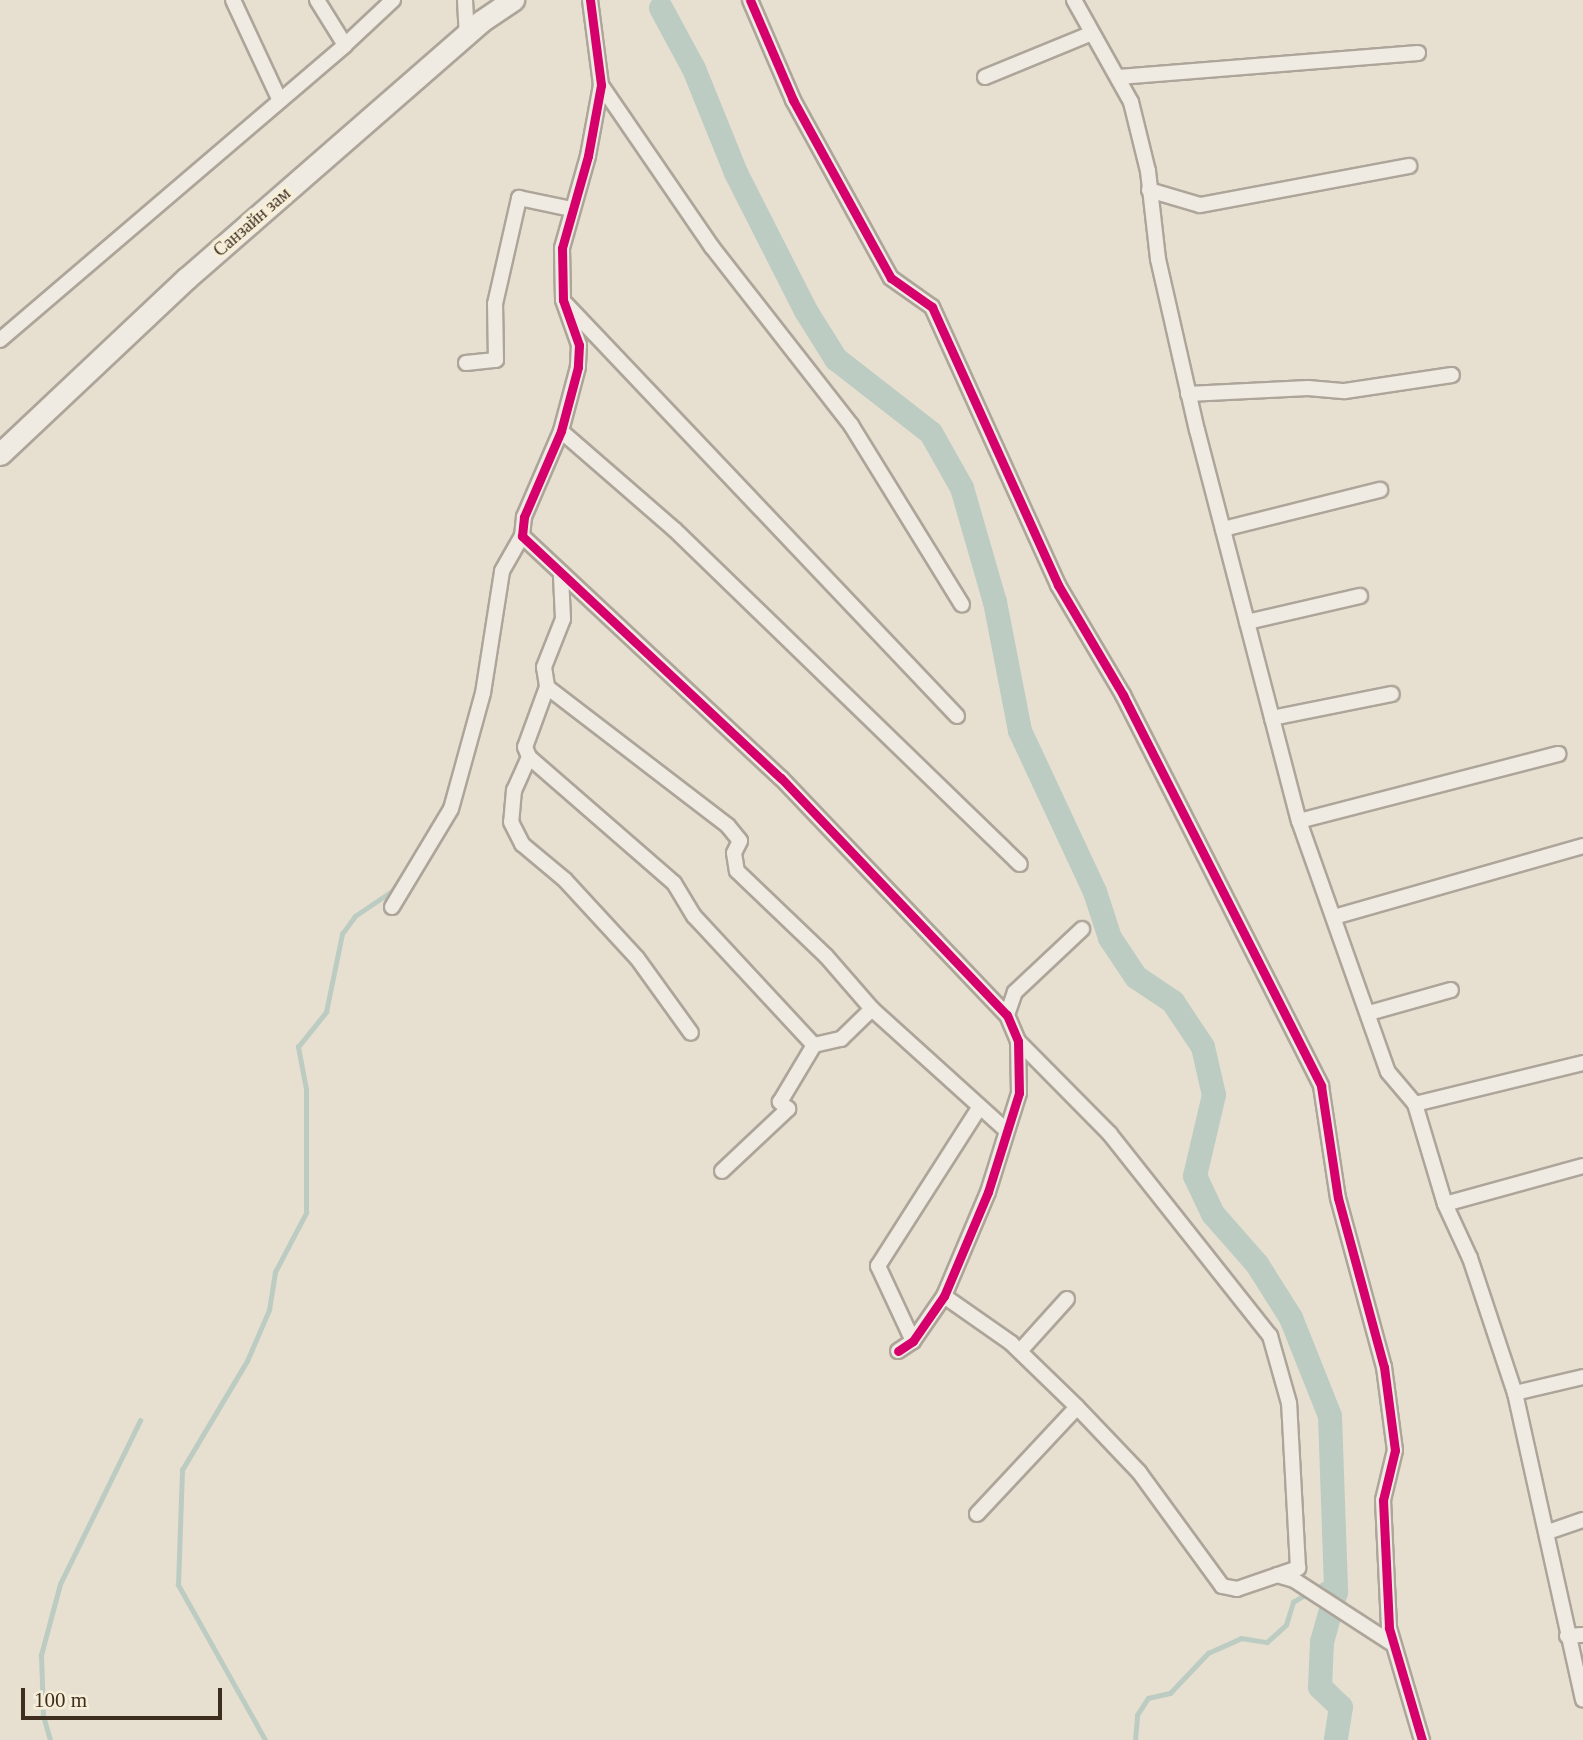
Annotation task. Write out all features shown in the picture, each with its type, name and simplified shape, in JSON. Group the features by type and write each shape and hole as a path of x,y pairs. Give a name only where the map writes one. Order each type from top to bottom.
{"main road":[{"name":"Санзайн зам","path":"0,454 187,278 467,34 513,0"}],"street":[{"path":"233,0 280,101"},
{"path":"317,0 345,45"},
{"path":"0,340 345,45 393,0"},
{"path":"465,0 467,34"},
{"path":"392,907 451,809 483,693 502,571 522,536 524,517 561,431 579,345 563,300 562,248 588,156 601,85 590,0"},
{"path":"750,0 793,100 884,266 894,282 932,307 1059,585 1123,695 1321,1086 1338,1198 1384,1367 1395,1450 1383,1500 1391,1643 1422,1740"},
{"path":"1074,0 1090,34 1119,77 1136,120 1158,259 1188,394 1299,821 1388,1072 1415,1104 1445,1205 1470,1258 1515,1393 1548,1532 1567,1636 1583,1700"},
{"path":"985,77 1090,34"},
{"path":"1119,77 1418,53"},
{"path":"601,85 712,247 851,425 962,605"},
{"path":"1149,190 1200,205 1409,166"},
{"path":"466,363 496,360 495,304 519,198 571,209"},
{"path":"563,300 861,610 957,716"},
{"path":"1188,394 1308,388 1345,391 1452,375"},
{"path":"561,431 675,530 1020,864"},
{"path":"1223,528 1380,490"},
{"path":"522,536 561,576 781,778 1007,1014 1018,1041 1019,1093 988,1192 944,1297 914,1341 898,1351"},
{"path":"561,576 562,619 544,667 547,687 525,747 529,757 674,883 694,916 814,1045"},
{"path":"1247,622 1360,596"},
{"path":"547,687 736,833 740,841 734,853 737,871 826,956 872,1009 1006,1130"},
{"path":"1272,718 1392,694"},
{"path":"1299,821 1558,754"},
{"path":"529,757 514,790 514,832 637,958 691,1034"},
{"path":"1334,917 1583,846"},
{"path":"1007,1014 1015,992 1082,929"},
{"path":"1369,1013 1451,990"},
{"path":"722,1171 788,1110 780,1102 814,1045 841,1039 872,1009"},
{"path":"944,1297 1020,1351 1077,1407 1139,1472 1222,1586 1237,1589 1298,1568 1300,1560 1289,1403 1270,1336 1231,1282 1215,1269 1110,1134 1018,1041"},
{"path":"1415,1104 1583,1063"},
{"path":"914,1341 877,1266 979,1108"},
{"path":"1445,1205 1583,1166"},
{"path":"1020,1351 1067,1298"},
{"path":"1515,1393 1583,1377"},
{"path":"977,1514 1077,1407"},
{"path":"1548,1532 1583,1520"},
{"path":"1275,1575 1294,1580 1391,1643"},
{"path":"1567,1636 1583,1635"}],"waterway":[{"path":"661,8 694,69 736,173 806,311 836,359 931,433 962,488 995,602 1020,731 1095,892 1110,938 1136,977 1173,1002 1203,1047 1214,1095 1195,1176 1213,1214 1257,1264 1291,1318 1330,1416 1336,1592 1322,1642 1320,1687 1341,1707 1336,1740"},
{"path":"442,813 452,778"},
{"path":"265,1740 178,1585 182,1470 247,1361 269,1310 275,1272 306,1213 306,1089 298,1047 326,1012 342,934 355,916 392,891 415,856"},
{"path":"50,1740 43,1715 41,1655 60,1584 140,1421"},
{"path":"1135,1740 1137,1715 1148,1698 1170,1693 1208,1653 1241,1638 1267,1642 1286,1625 1293,1602 1337,1576"}],"cycle path":[{"path":"590,0 601,85 588,156 562,248 563,300 579,345 578,367 561,431 524,517 522,536 781,778 1007,1015 1018,1041 1019,1093 988,1192 944,1296 913,1341 898,1351"},
{"path":"750,0 793,100 891,278 932,307 1058,585 1123,695 1321,1086 1338,1198 1384,1367 1395,1450 1383,1500 1389,1628 1422,1740"}]}
